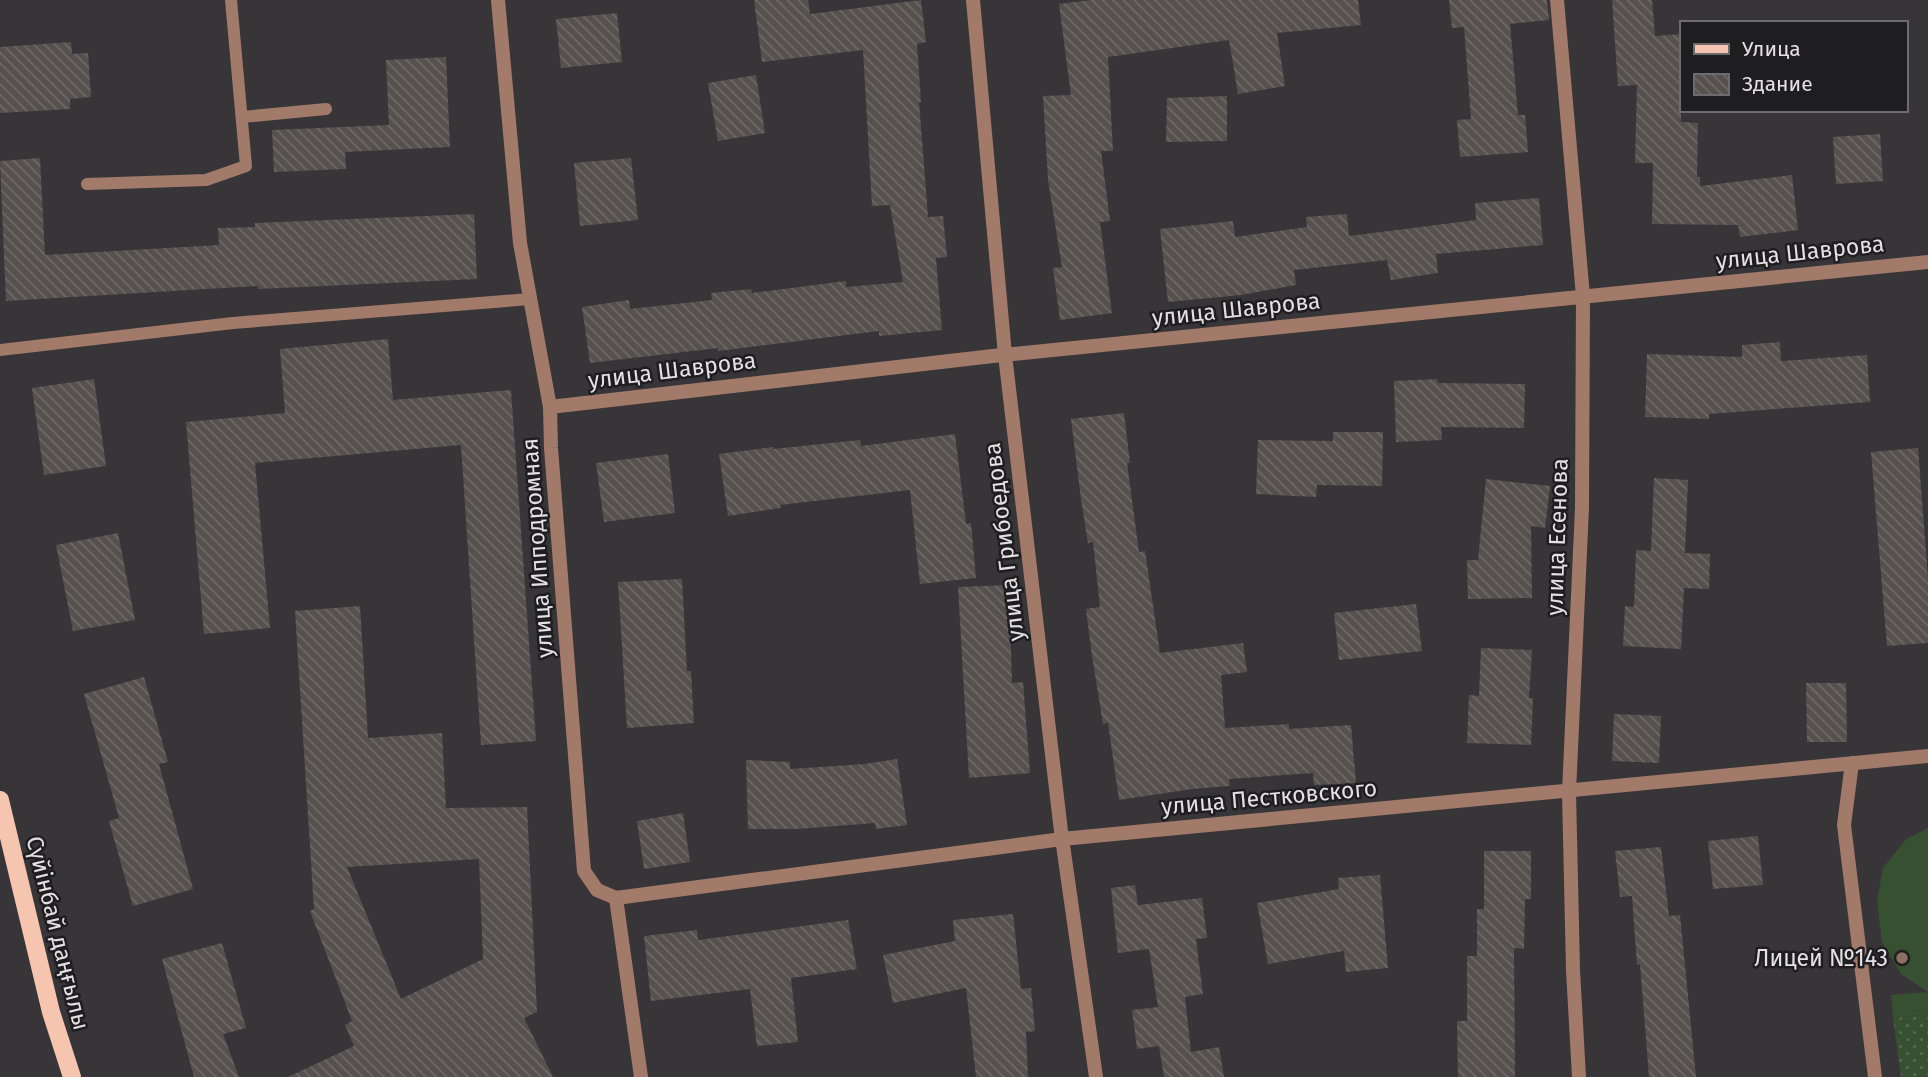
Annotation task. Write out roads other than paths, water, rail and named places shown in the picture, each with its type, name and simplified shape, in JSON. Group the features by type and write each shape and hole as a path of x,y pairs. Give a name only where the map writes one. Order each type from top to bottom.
{"main road":[{"name":"Сүйінбай даңғылы","path":"0,800 51,1013 72,1077"}],"street":[{"name":"улица Ипподромная","path":"498,0 520,243 550,407 584,871 597,890 616,898"},
{"name":"улица Грибоедова","path":"973,0 1006,355 1062,839 1096,1077"},
{"name":"улица Есенова","path":"1557,0 1583,296 1582,508 1570,792 1573,970 1579,1077"},
{"name":"улица Шаврова","path":"550,407 1006,355 1928,262"},
{"name":"улица Пестковского","path":"616,898 1062,839 1928,756"},
{"path":"1852,764 1844,825 1875,1077"},
{"path":"616,898 641,1077"}],"lane":[{"path":"87,184 206,180 246,166 231,0"},
{"path":"242,117 326,109"},
{"path":"0,350 233,323 530,299"}],"place":[{"name":"Лицей №143","path":"1902,958"}]}
